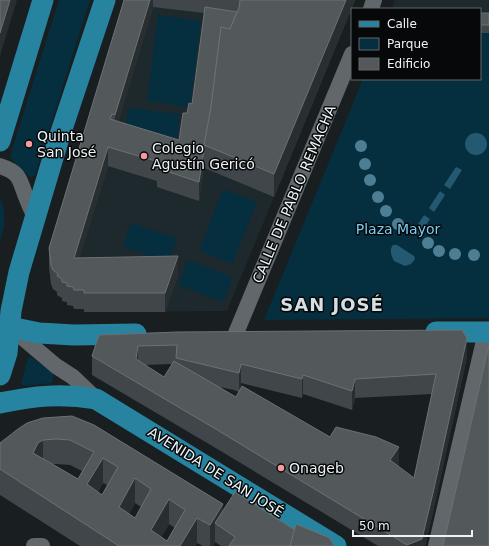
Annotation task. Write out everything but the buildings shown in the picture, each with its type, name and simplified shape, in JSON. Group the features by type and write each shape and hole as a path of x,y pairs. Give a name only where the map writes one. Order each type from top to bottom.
{"main road":[{"path":"0,141 43,0"},
{"path":"0,375 8,353 5,322 16,281 58,141 105,0"},
{"path":"5,322 39,332 74,335 158,334"},
{"path":"414,333 487,332"},
{"path":"228,333 258,334"},
{"name":"AVENIDA DE SAN JOSÉ","path":"0,403 47,395 69,395 96,399 336,546"}],"street":[{"name":"CALLE DE PABLO REMACHA","path":"228,333 351,56"},
{"path":"0,166 11,170 18,177 35,217"},
{"name":"AVENIDA DE SAN JOSÉ","path":"5,322 56,366 72,377 96,399"},
{"path":"436,546 487,332"},
{"path":"34,546 42,546"}],"shaded area":[{"name":"Colegio Agustín Gericó","path":"130,0 245,0 204,168 274,197 227,311 84,312 83,309 74,309 73,306 67,305 67,302 62,301 62,298 57,295 58,293 53,289 51,284 49,267"},
{"path":"395,0 489,0 489,15 481,14 481,8 392,8"},
{"path":"476,133 484,136 487,144 484,152 476,155 468,152 465,144 468,136"},
{"path":"456,167 462,170 450,189 444,185"},
{"path":"440,191 445,195 434,212 429,208"},
{"path":"424,215 430,219 419,236 413,232"},
{"path":"393,245 397,245 414,256 415,259 411,264 405,266 394,261 391,253"}],"green space":[{"path":"59,0 90,0 35,175 31,177 19,168 10,156"},
{"path":"158,15 201,21 190,107 147,101"},
{"name":"Plaza Mayor","path":"481,33 489,33 489,318 264,320 363,80 481,80"},
{"path":"128,108 180,114 177,142 125,135"},
{"path":"223,189 257,202 232,264 199,251"},
{"path":"0,200 2,201 4,212 4,226 0,242"},
{"path":"131,223 177,238 169,262 123,247"},
{"path":"188,260 233,277 223,302 178,285"},
{"path":"31,357 54,374 52,383 23,386 21,383 28,358"}],"place":[{"name":"Quinta San José","path":"29,144"},
{"name":"Colegio Agustín Gericó","path":"144,156"},
{"name":"Onageb","path":"281,468"}],"district":[{"name":"SAN JOSÉ","path":"332,305"}]}
